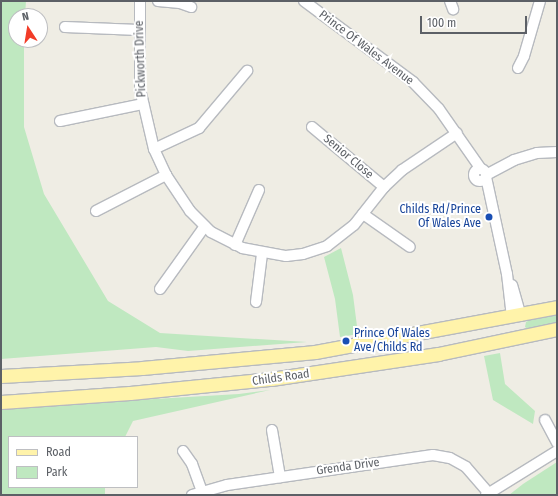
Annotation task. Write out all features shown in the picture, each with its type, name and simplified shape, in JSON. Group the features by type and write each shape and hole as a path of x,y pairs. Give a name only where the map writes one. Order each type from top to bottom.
{"main road":[{"name":"Childs Road","path":"1,376 240,360 315,352 557,308"},
{"name":"Prince Of Wales Avenue","path":"517,316 520,337"},
{"name":"Childs Road","path":"1,402 203,387 349,368 438,354 557,329"},
{"path":"240,360 240,371 247,376 349,368"}],"street":[{"name":"Pickworth Drive","path":"140,1 139,30 143,104 154,149 166,175 184,204 205,226 235,245 262,254 296,255 327,246 348,232 384,187 402,170 457,133"},
{"path":"158,1 180,3 191,7"},
{"name":"Prince Of Wales Avenue","path":"304,1 413,82 439,109 457,133 482,174 490,198 517,316"},
{"path":"518,68 527,48 540,1"},
{"path":"65,27 139,30"},
{"path":"154,149 199,128 247,71"},
{"path":"60,121 143,104"},
{"name":"Senior Close","path":"312,127 384,187"},
{"path":"482,174 526,156 557,152"},
{"path":"96,211 166,175"},
{"path":"235,245 260,190"},
{"path":"363,214 410,247"},
{"path":"160,289 205,226"},
{"path":"256,302 262,254"},
{"path":"545,420 557,443"},
{"path":"272,430 280,477"},
{"path":"183,451 192,464 202,491"},
{"path":"489,494 557,451"},
{"name":"Grenda Drive","path":"192,495 202,491 280,477 433,455 450,458 466,467 489,494"}],"green space":[{"path":"1,1 26,1 26,8 8,8 8,48 24,48 24,127 44,194 108,301 160,333 307,342 188,351 156,347 1,359"},
{"path":"341,248 353,295 358,334 340,337 335,299 324,257"},
{"path":"557,313 557,323 528,329 525,327 526,322 535,317"},
{"path":"500,353 505,384 535,411 533,424 493,400 484,356"},
{"path":"270,390 133,421 126,436 8,436 8,488 105,488 105,495 1,495 1,408 239,394"},
{"path":"557,462 557,495 509,495 523,484"}],"place":[{"name":"Childs Rd/Prince Of Wales Ave","path":"489,217"},
{"name":"Prince Of Wales Ave/Childs Rd","path":"346,341"}]}
